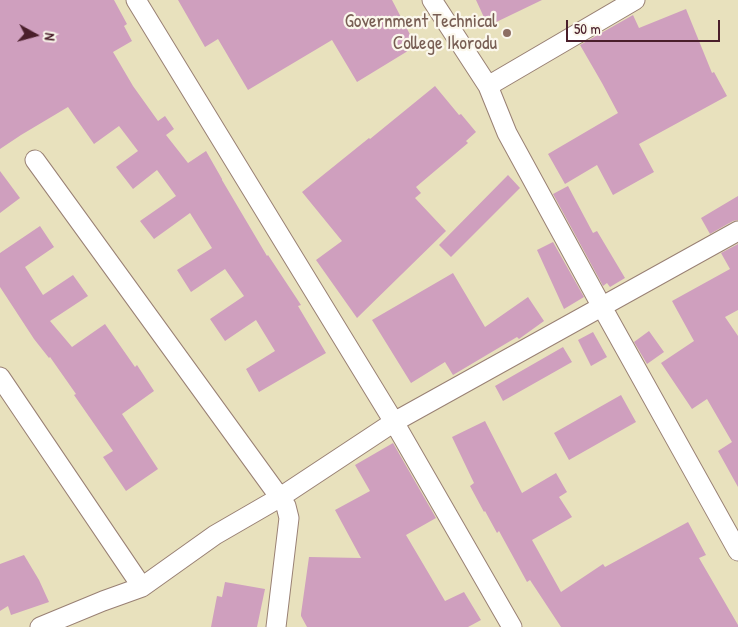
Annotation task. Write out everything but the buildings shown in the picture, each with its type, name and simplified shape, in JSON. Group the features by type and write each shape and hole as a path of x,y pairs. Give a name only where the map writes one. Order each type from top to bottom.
{"street":[{"path":"136,0 394,422 512,627"},
{"path":"432,0 488,86 507,133 738,552"},
{"path":"488,86 635,0"},
{"path":"35,160 286,506 289,518 276,627"},
{"path":"40,627 142,587 215,535 279,498 394,422 738,231"},
{"path":"0,377 142,587"}],"place":[{"name":"Government Technical College Ikorodu","path":"507,33"}]}
